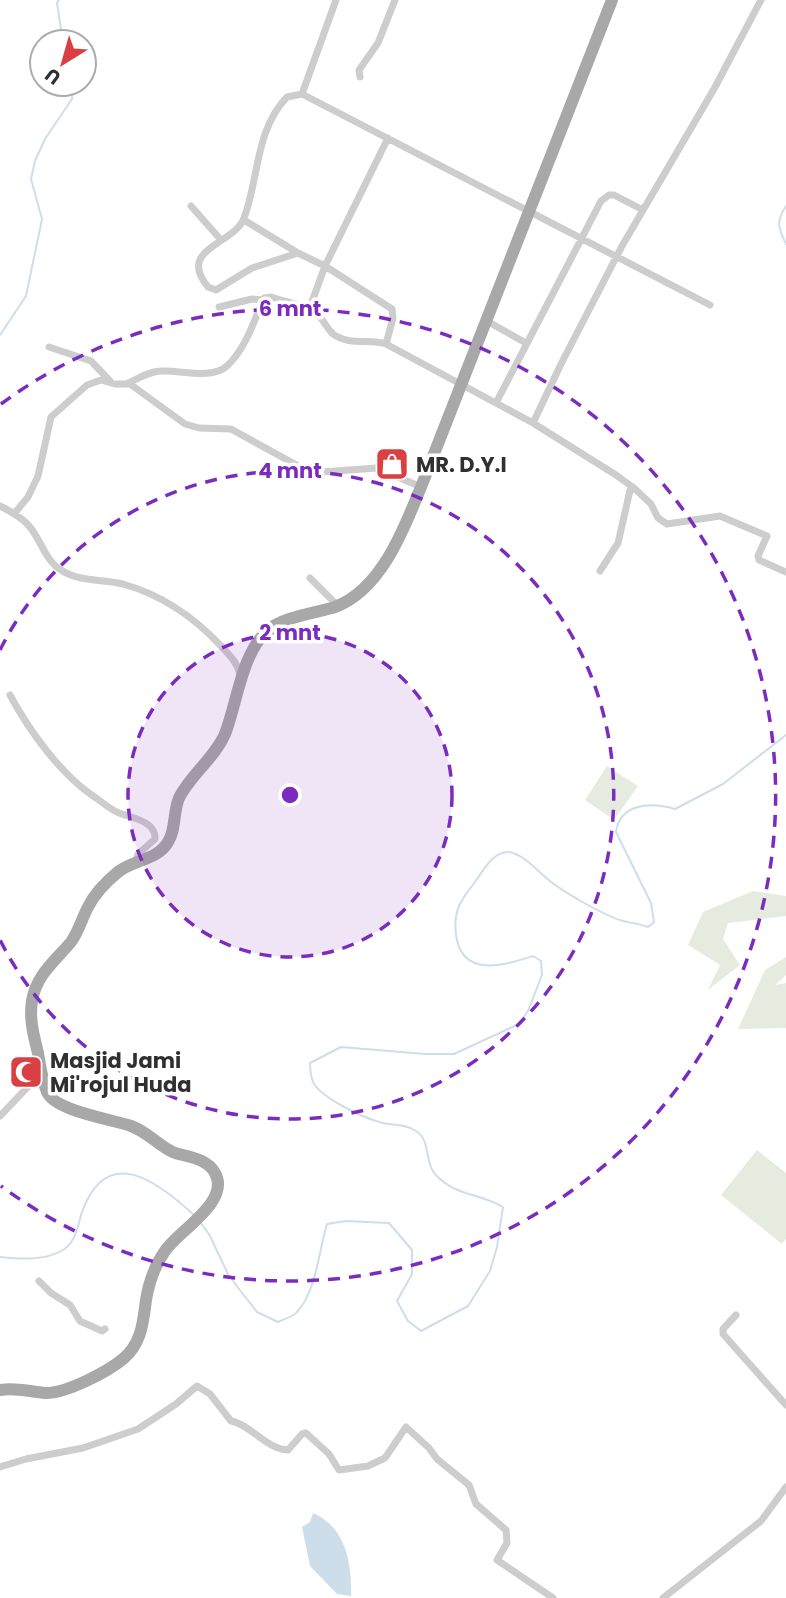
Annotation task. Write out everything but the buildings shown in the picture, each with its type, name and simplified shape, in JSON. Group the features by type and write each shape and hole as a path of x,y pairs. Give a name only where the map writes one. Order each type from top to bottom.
{"main road":[{"path":"0,1390 18,1388 54,1392 85,1381 124,1359 139,1339 156,1265 181,1232 208,1209 216,1197 218,1183 211,1167 204,1163 168,1150 152,1136 132,1126 60,1104 47,1093 33,1030 32,1003 35,989 42,975 71,942 89,905 105,883 136,861 156,855 167,845 179,799 218,747 253,649 267,630 338,606 374,578 408,520 612,0"}],"street":[{"path":"302,94 335,2 325,0"},
{"path":"360,77 359,70 377,43 395,0"},
{"path":"533,423 618,256 714,89 761,0"},
{"path":"298,253 252,268 220,288 213,289 204,281 200,260 204,253 236,230 244,220 260,150 273,118 287,97 302,94 710,305"},
{"path":"309,310 326,266 388,138"},
{"path":"495,402 601,201 614,195 643,210"},
{"path":"191,206 222,240"},
{"path":"244,220 298,253 326,266 392,309 393,317 386,344"},
{"path":"219,307 271,297 320,316 333,335 339,338 355,342 374,340 386,344 533,423 631,486 650,504 657,518 667,524 720,516 767,536 758,556 759,560 786,572"},
{"path":"125,384 160,371 209,373 221,370 248,337 264,300"},
{"path":"485,320 526,343"},
{"path":"49,347 91,361 113,384"},
{"path":"14,514 28,497 38,476 51,417 93,382 101,380 132,386 185,424 199,428 231,429 302,468 321,472 377,468 421,487"},
{"path":"600,571 618,543 631,486"},
{"path":"0,506 30,527 47,556 60,570 80,577 126,585 183,611 206,631 238,666 241,685"},
{"path":"310,578 338,606"},
{"path":"10,695 44,746 91,795 117,813 136,818 150,826 155,839 138,854 136,861"},
{"path":"0,1116 42,1072"},
{"path":"39,1281 51,1293 70,1305 80,1321 102,1331 105,1329"},
{"path":"736,1315 723,1329 723,1334 786,1405"},
{"path":"0,1467 83,1448 134,1430 176,1404 197,1386 210,1394 231,1421 237,1422 266,1443 287,1451 306,1433 329,1454 339,1470 352,1470 385,1458 406,1427 437,1459 469,1485 476,1504 506,1530 508,1543 497,1558 499,1562 553,1598"},
{"path":"663,1598 761,1521 786,1487"}],"shaded area":[{"path":"607,766 638,786 614,820 585,800"},
{"path":"753,891 786,896 786,916 728,923 723,939 740,965 708,990 720,965 688,945 703,912"},
{"path":"786,957 786,975 775,985 786,983 786,1028 738,1029 765,970"},
{"path":"757,1150 786,1173 786,1239 782,1244 721,1195"}],"water":[{"path":"313,1513 333,1527 340,1537 348,1559 351,1596 337,1594 310,1566 302,1527 310,1522"}],"waterway":[{"path":"59,0 57,3 61,28"},
{"path":"0,335 26,296 42,219 31,179 35,161 45,139 72,98"},
{"path":"786,206 779,225 786,244"},
{"path":"200,1222 239,1289 257,1312 278,1322 295,1314 309,1293 327,1224 346,1221 389,1223 412,1250 412,1274 397,1301 408,1321 421,1331 468,1306 490,1271 503,1207 459,1191 443,1181 432,1169 424,1140 416,1131 372,1120 326,1096 314,1084 310,1063 341,1047 454,1054 519,1024 528,1011 542,975 541,961 533,956 498,965 476,963 467,958 460,949 456,935 459,907 489,862 503,853 519,855 551,882 582,902 614,918 648,927 654,922 651,903 616,832 624,815 638,807 675,809 723,784 786,735"},
{"path":"0,1257 40,1258 63,1250 74,1238 92,1191 105,1179 119,1174 134,1175 149,1181 194,1215"}],"place":[{"name":"MR. D.Y.I","path":"392,464"},
{"name":"Masjid Jami Mi'rojul Huda","path":"26,1072"}]}
